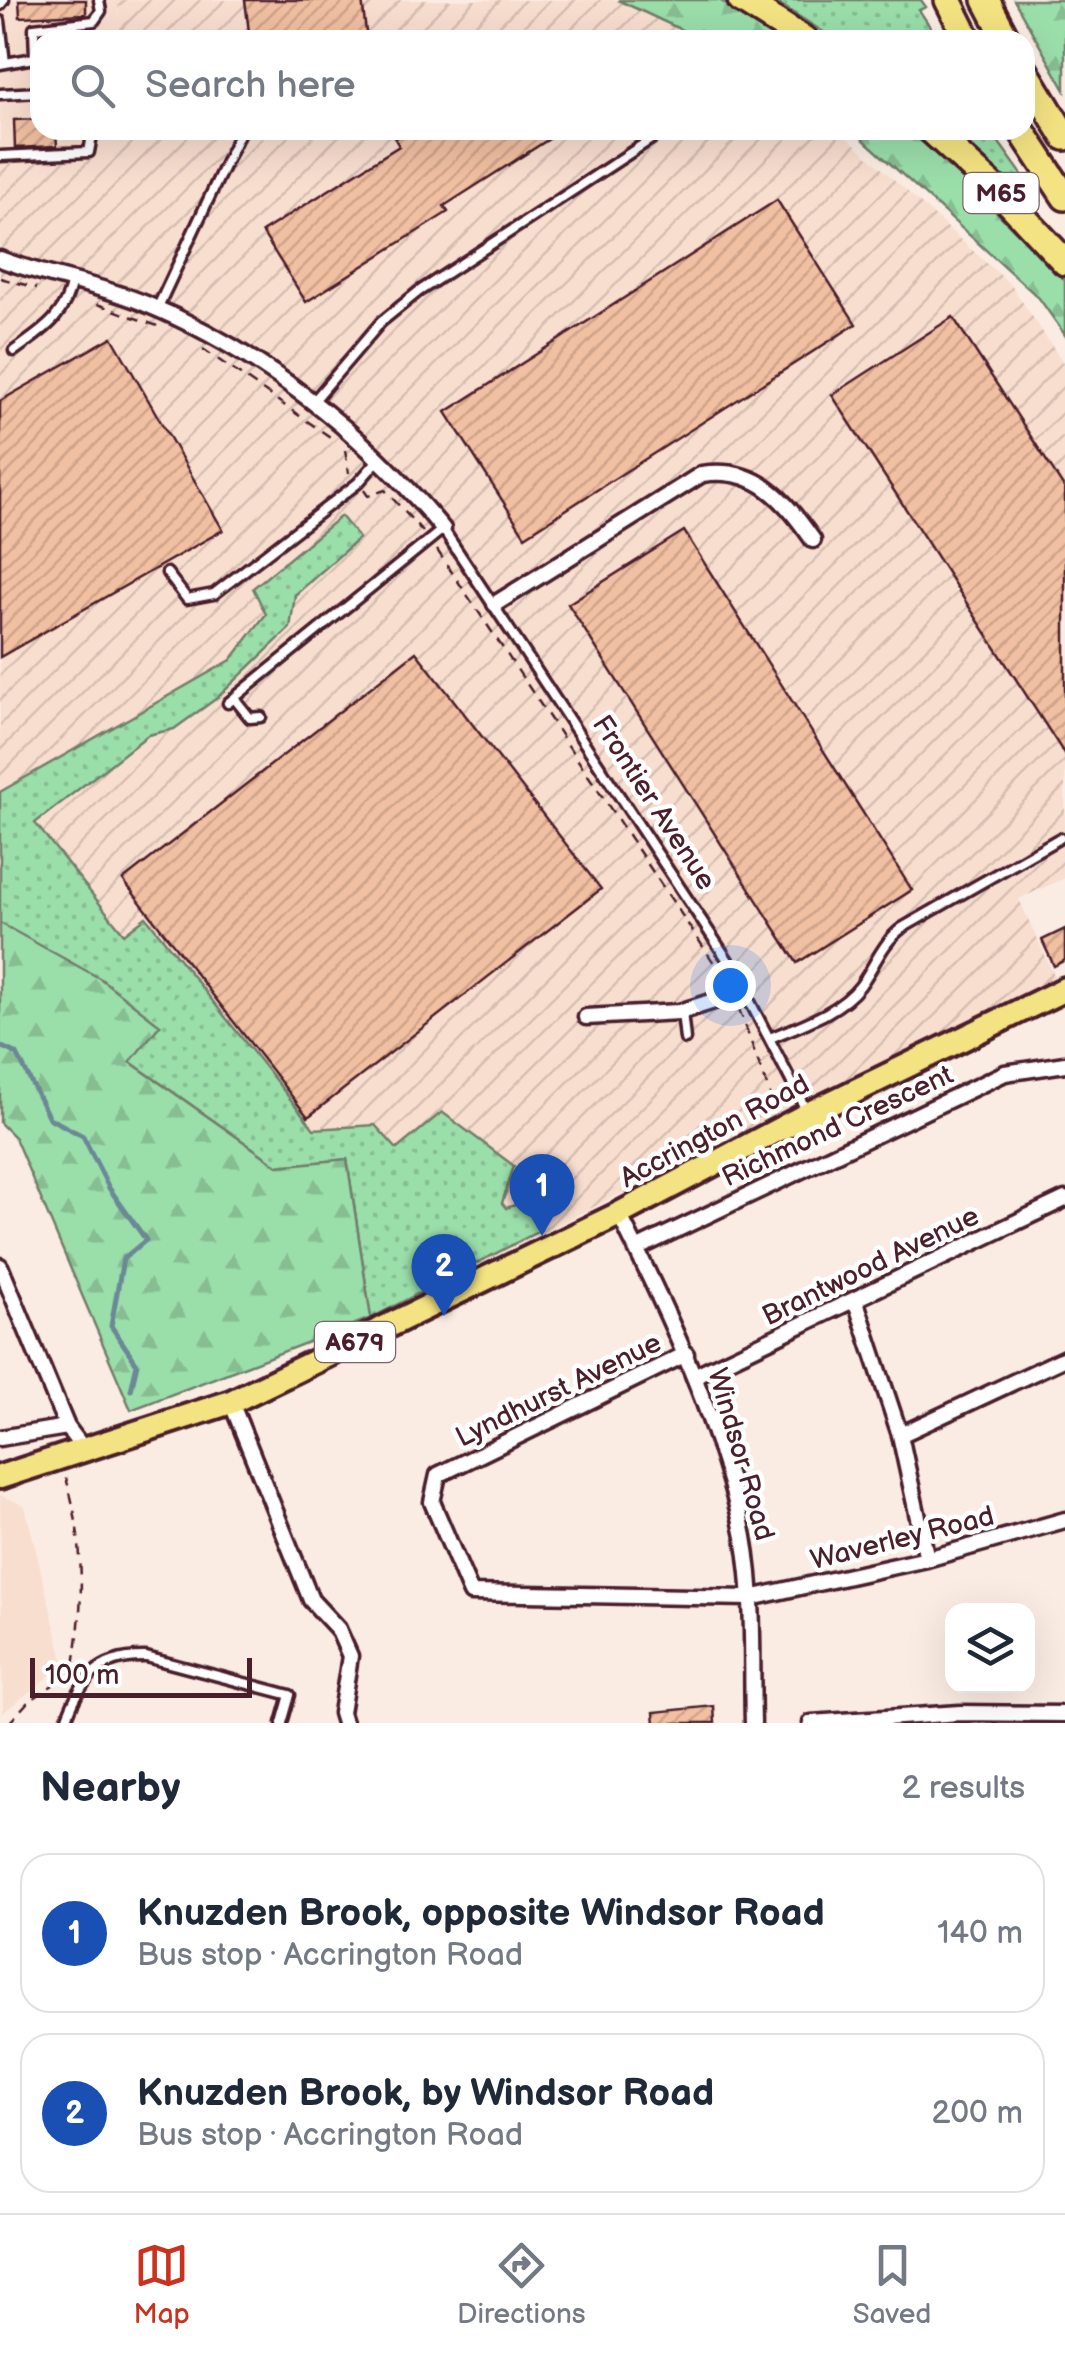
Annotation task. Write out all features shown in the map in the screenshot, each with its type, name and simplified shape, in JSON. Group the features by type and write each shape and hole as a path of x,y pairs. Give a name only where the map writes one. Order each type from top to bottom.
{"highway":[{"path":"742,0 789,30"},
{"path":"948,0 963,30"},
{"path":"986,0 1002,30"},
{"path":"1035,87 1065,137"},
{"name":"M65","path":"942,140 1006,198 1065,262"},
{"name":"M65","path":"1028,140 1065,196"}],"main road":[{"name":"Accrington Road","path":"0,1477 231,1402 619,1214 808,1114 1065,989"}],"street":[{"path":"1,260 158,309 206,334 312,403 379,458 402,479 443,529"},
{"path":"495,604 702,474 732,472 770,488 813,540"},
{"path":"586,1017 682,1012 741,994"},
{"name":"Richmond Crescent","path":"636,1249 1005,1073 1065,1064"},
{"name":"Brantwood Avenue","path":"696,1375 1065,1199"},
{"name":"Windsor Road","path":"619,1214 696,1375 740,1520 750,1598 753,1723"},
{"path":"0,1266 68,1427 84,1451"},
{"path":"856,1302 900,1436 927,1559"},
{"name":"Lyndhurst Avenue","path":"686,1354 438,1476 432,1502 471,1593 750,1598"},
{"path":"900,1436 1065,1358"},
{"path":"231,1402 312,1600 338,1629 350,1656 344,1723"},
{"path":"0,1438 68,1427"},
{"name":"Waverley Road","path":"750,1598 927,1559 1065,1520"},
{"path":"810,1723 1065,1714"}],"lane":[{"path":"34,30 94,22 101,11 100,0"},
{"path":"0,21 2,64 30,59"},
{"path":"0,94 30,92"},
{"path":"0,156 89,152 91,140"},
{"path":"158,309 234,140"},
{"path":"312,403 381,322 418,292 649,140"},
{"path":"14,351 55,322 67,305 72,280"},
{"path":"167,573 187,599 214,594 358,483 379,458"},
{"path":"262,717 250,718 231,700 443,529"},
{"name":"Frontier Avenue","path":"443,529 495,604 770,1038 808,1114"},
{"path":"770,1038 846,999 858,989 888,939 902,928 1060,838"},
{"path":"682,1012 685,1039"},
{"path":"65,1723 82,1680 96,1668 130,1656 290,1695 282,1723"}],"path":[{"path":"0,278 52,291 55,301 67,305"},
{"path":"94,302 162,328"},
{"path":"196,345 344,447 350,463 345,469 368,496 385,490 430,540 714,962"},
{"path":"741,994 776,1102 772,1112"},
{"path":"9,1723 27,1703 73,1671 84,1606 73,1504 60,1458"}],"shaded area":[{"path":"0,0 118,0 120,30 30,30 30,140 114,140 114,148 99,159 0,164"},
{"path":"118,0 618,0 682,30 120,30"},
{"path":"114,140 850,140 1011,285 1065,365 1065,878 1019,899 1055,977 371,1318 347,1159 0,923 0,164 99,159 114,148"},
{"path":"0,1495 25,1506 64,1664 3,1713"}],"green space":[{"path":"618,0 719,0 772,30 682,30"},
{"path":"773,0 921,0 926,7 919,10 932,30 820,30"},
{"path":"1014,0 1065,0 1065,90 1035,37 1035,30 1031,30"},
{"path":"864,140 924,140 1065,280 1065,335 1039,298"},
{"path":"963,140 997,140 1041,201 1034,205"},
{"path":"341,516 359,538 295,595 290,628 217,698 174,729 148,735 35,823 124,934 146,917 314,1129 375,1125 397,1149 442,1112 514,1166 502,1203 506,1208 524,1202 542,1223 541,1230 371,1318 347,1159 278,1166 129,1061 160,1025 0,927 0,792 231,660 266,614 253,588"},
{"path":"0,923 101,979 160,1025 130,1062 278,1166 347,1159 371,1318 131,1410 15,1138 0,1123"}],"building":[{"path":"19,0 86,0 86,14 20,17"},
{"path":"245,0 362,0 366,30 249,30"},
{"path":"30,119 30,140 57,140 57,146 15,148 14,120"},
{"path":"396,140 547,140 444,206 448,212 306,302 262,232 399,146"},
{"path":"777,200 856,324 525,536 446,412"},
{"path":"953,317 1065,489 1065,755 832,395"},
{"path":"112,337 223,530 0,657 0,401"},
{"path":"684,531 912,890 797,963 568,604"},
{"path":"416,652 601,889 308,1117 123,880"},
{"path":"1065,929 1065,960 1054,966 1042,940"},
{"path":"714,1706 715,1723 655,1723 654,1712"}],"waterway":[{"path":"0,1046 17,1054 49,1118 83,1136 109,1188 146,1240 123,1259 111,1326 137,1364 131,1390"}],"place":[{"name":"Knuzden Brook, opposite Windsor Road","path":"542,1236"},
{"name":"Knuzden Brook, by Windsor Road","path":"444,1316"}]}
